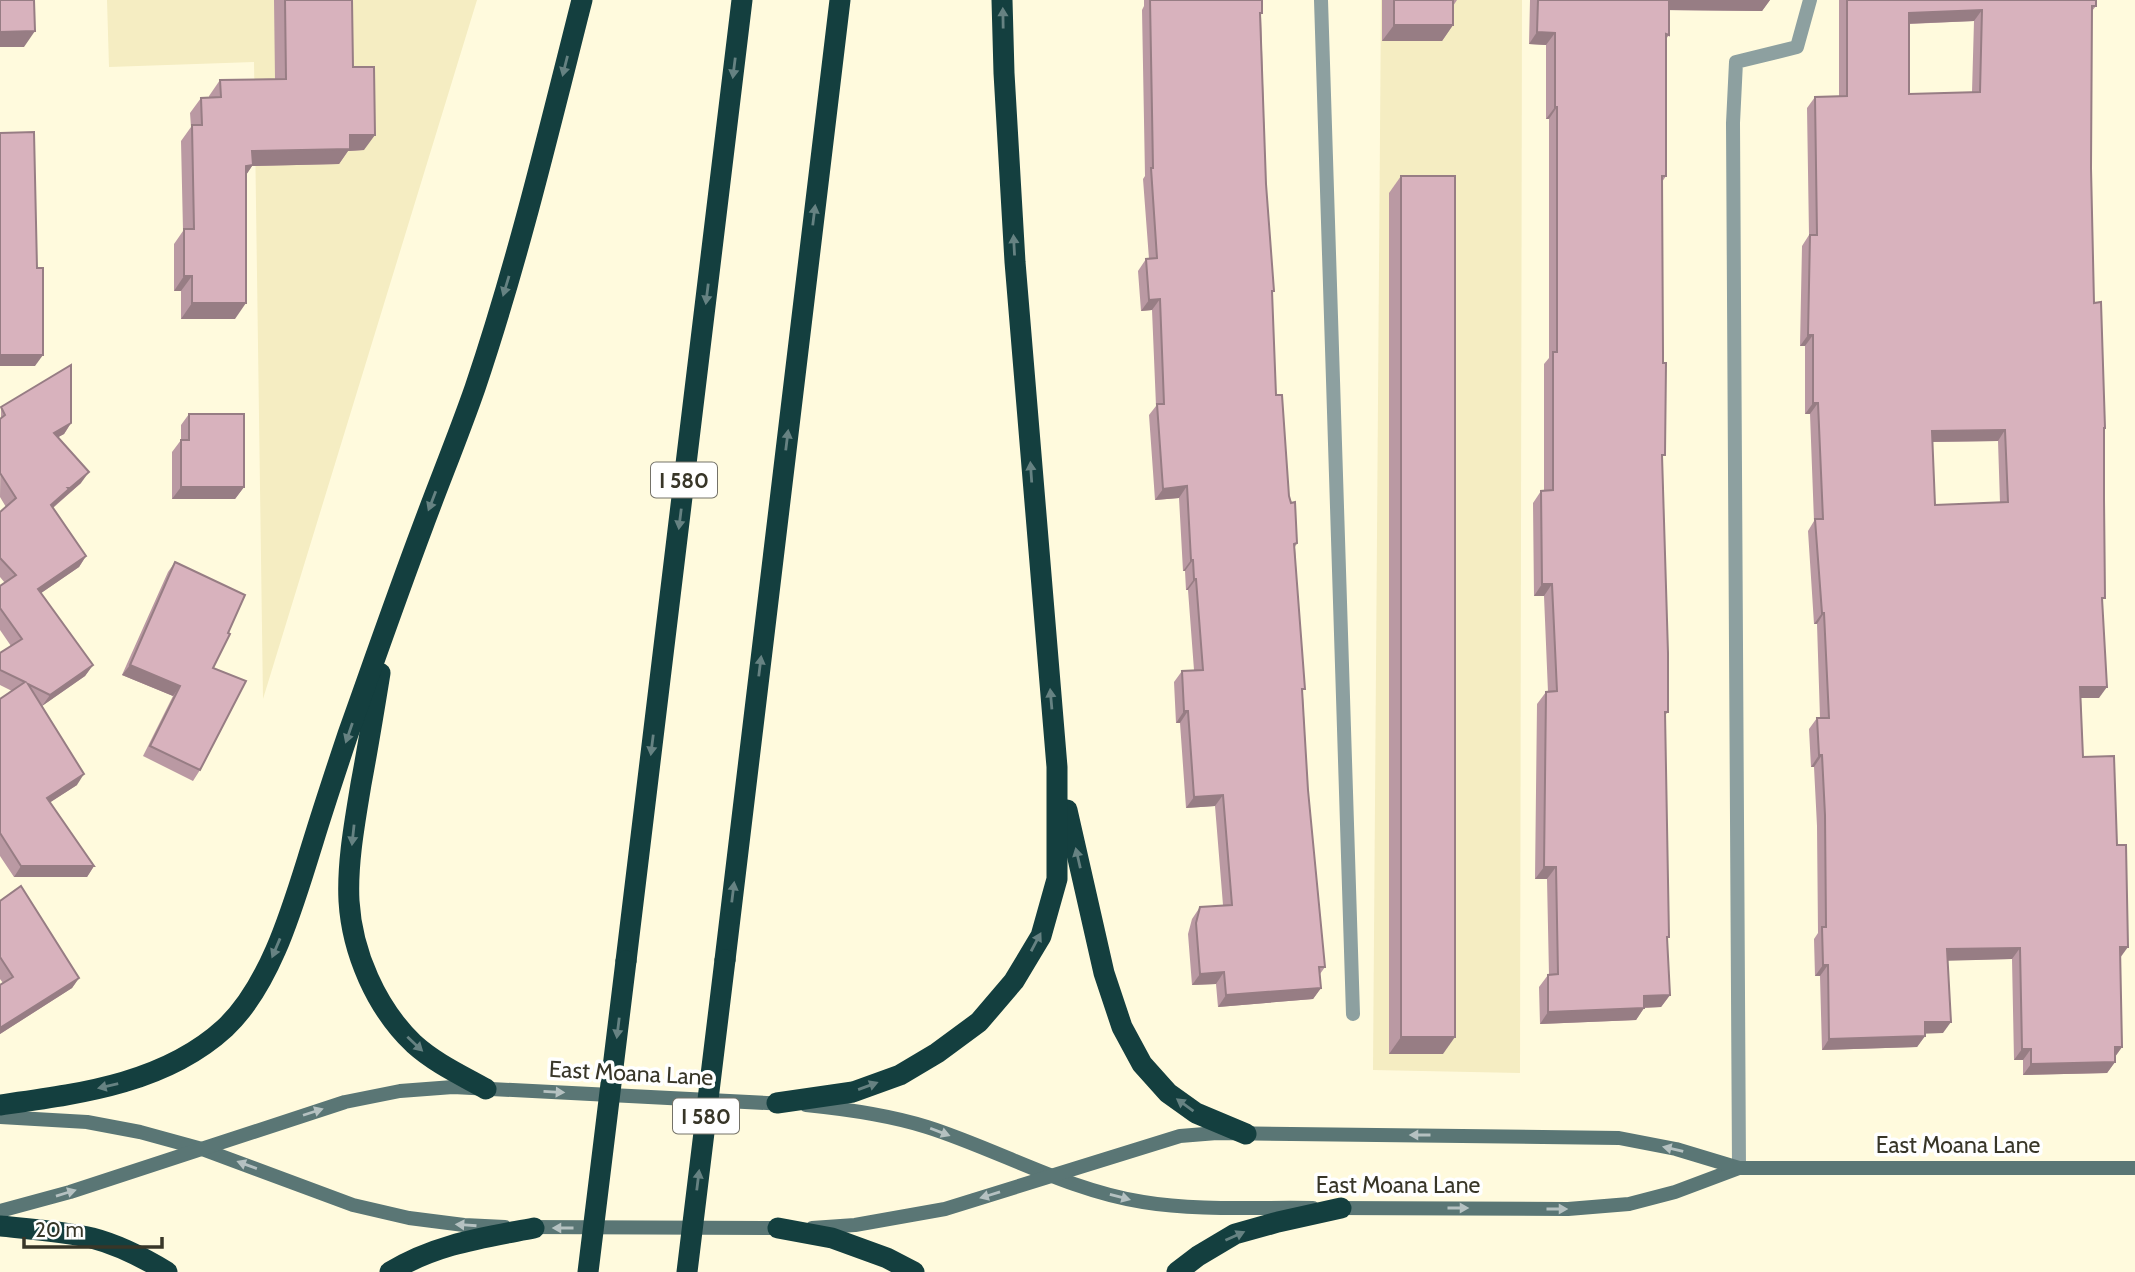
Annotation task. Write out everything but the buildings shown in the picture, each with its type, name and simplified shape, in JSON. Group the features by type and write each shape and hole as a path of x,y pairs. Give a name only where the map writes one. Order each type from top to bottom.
{"highway":[{"path":"0,1105 68,1095 119,1083 163,1068 204,1044 226,1027 253,993 272,958 288,919 333,779 479,375 533,195 582,0"},
{"name":"I 580","path":"588,1272 742,0"},
{"name":"I 580","path":"687,1272 841,0"},
{"path":"777,1103 853,1092 900,1075 937,1053 979,1022 1014,981 1041,936 1057,880 1056,767 1015,262 1002,0"},
{"path":"389,622 352,833 349,900 357,948 372,985 392,1018 412,1043 436,1062 486,1089"},
{"path":"1056,767 1104,973 1122,1027 1142,1063 1168,1093 1196,1113 1246,1134"},
{"path":"1177,1272 1235,1234 1341,1209"},
{"path":"0,1226 94,1238 137,1254 167,1272"},
{"path":"390,1272 413,1258 458,1242 534,1228"},
{"path":"778,1228 832,1238 887,1258 914,1272"}],"main road":[{"name":"East Moana Lane","path":"0,1212 70,1192 345,1102 400,1091 453,1087 777,1103 860,1113 926,1126 1087,1188 1142,1202 1209,1208 1568,1209 1629,1204 1675,1192 1739,1168"},
{"name":"East Moana Lane","path":"0,1117 87,1122 140,1132 202,1149 353,1205 410,1218 464,1225 534,1228 778,1228 855,1225 945,1209 1180,1136 1217,1133 1619,1138 1676,1149 1739,1168 2135,1168"}],"street":[{"path":"1321,0 1353,1014"},
{"path":"1739,1168 1733,122 1736,62 1797,47 1810,0"}],"shaded area":[{"path":"107,0 477,0 263,699 254,62 109,67"},
{"path":"1381,0 1522,0 1520,1073 1373,1070"}]}
